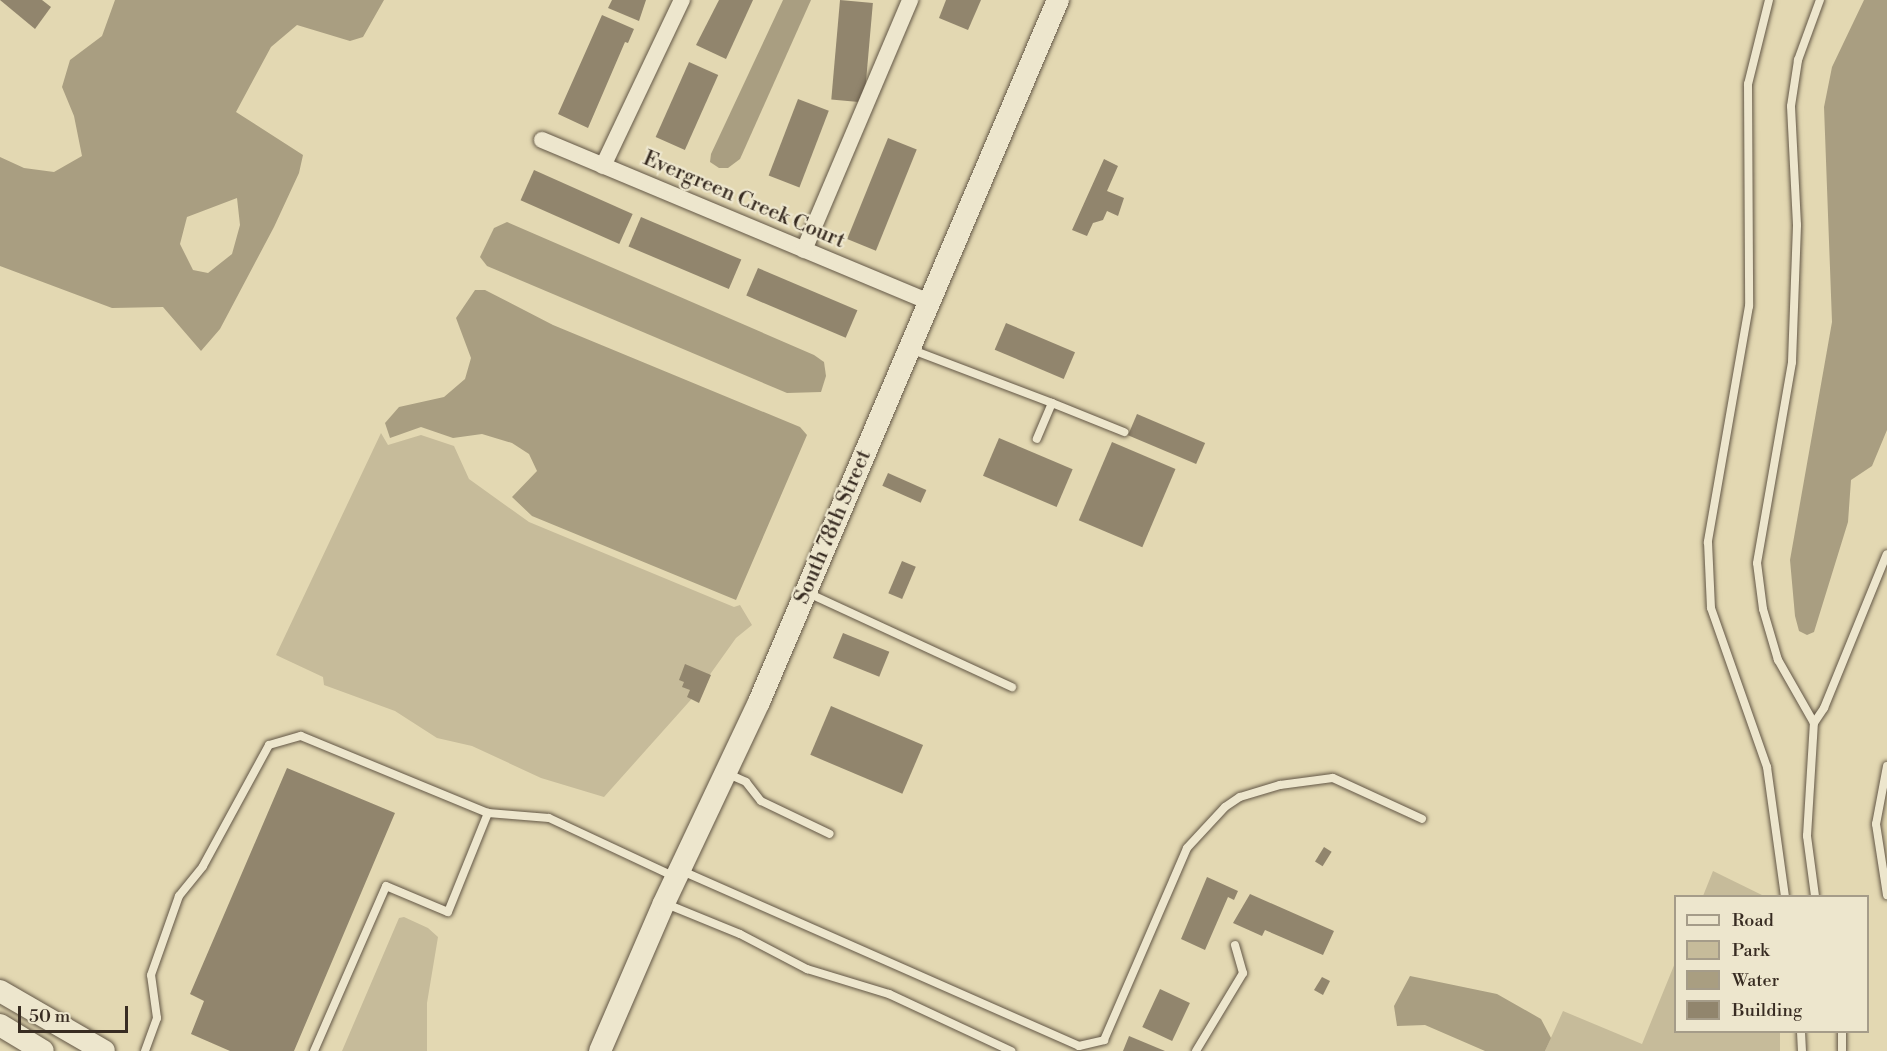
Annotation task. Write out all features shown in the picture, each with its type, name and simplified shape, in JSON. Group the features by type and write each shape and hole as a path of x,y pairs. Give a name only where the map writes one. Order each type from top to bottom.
{"street":[{"path":"603,166 682,0"},
{"path":"804,250 910,0"},
{"name":"South 78th Street","path":"600,1051 664,903 806,592 1058,0"},
{"name":"Evergreen Creek Court","path":"542,140 930,302"},
{"path":"1,995 104,1051"},
{"path":"0,1026 43,1051"}],"lane":[{"path":"1769,0 1748,84 1749,306 1708,543 1711,608 1767,768 1785,895"},
{"path":"1814,723 1778,660 1763,609 1757,563 1792,362 1797,225 1791,106 1798,60 1820,0"},
{"path":"909,349 1124,432"},
{"path":"1037,439 1052,403"},
{"path":"1815,895 1807,836 1814,723 1824,708 1887,554"},
{"path":"806,592 1012,687"},
{"path":"145,1051 157,1018 152,975 179,896 204,866 270,745 301,736 488,813 549,818 1079,1046 1104,1040 1187,848 1225,807 1240,797 1280,785 1333,778 1422,819"},
{"path":"1887,766 1876,824 1887,895"},
{"path":"725,772 746,782 761,801 830,834"},
{"path":"314,1051 386,886 448,912 488,813"},
{"path":"664,903 740,934 807,969 889,994 1011,1051"},
{"path":"1196,1051 1243,973 1235,945"},
{"path":"1802,1033 1802,1051"},
{"path":"1842,1033 1842,1051"}],"green space":[{"path":"381,433 388,445 421,435 454,446 469,479 529,522 734,607 740,605 752,625 736,638 696,694 604,797 541,778 472,746 437,738 395,711 324,685 323,677 276,655"},
{"path":"1713,871 1762,895 1703,895"},
{"path":"404,917 428,928 438,937 427,1003 427,1051 342,1051 399,918"},
{"path":"1674,965 1674,1033 1780,1033 1780,1051 1545,1051 1563,1011 1642,1044"}],"water":[{"path":"115,0 384,0 363,37 350,41 297,25 271,47 236,112 303,155 299,173 274,227 220,329 201,351 163,307 112,308 0,266 0,157 24,168 54,172 82,156 74,116 62,87 70,60 102,36","holes":["237,198 240,225 232,254 208,273 193,270 180,244 187,217"]},
{"path":"783,0 811,0 740,159 728,168 719,168 710,162 711,154"},
{"path":"1864,0 1887,0 1887,430 1872,466 1851,480 1848,522 1814,632 1807,635 1799,631 1795,616 1790,560 1832,322 1824,107 1832,67"},
{"path":"507,222 814,355 824,362 826,376 821,392 787,393 487,266 480,257 494,228"},
{"path":"475,290 485,290 553,325 800,427 807,435 736,600 532,516 512,497 537,471 529,454 512,443 482,434 453,438 421,427 390,438 385,423 399,407 444,397 465,379 471,358 456,318"},
{"path":"1410,976 1497,994 1541,1019 1551,1038 1545,1051 1485,1051 1425,1025 1397,1026 1394,1006"}],"building":[{"path":"0,0 42,0 51,7 35,29"},
{"path":"612,0 646,0 639,21 608,8"},
{"path":"719,0 753,0 726,59 696,45"},
{"path":"840,0 873,3 864,102 831,100"},
{"path":"946,0 981,0 968,30 939,18"},
{"path":"602,15 634,29 628,43 625,42 588,128 558,114"},
{"path":"689,62 718,75 685,150 656,137"},
{"path":"798,99 829,111 799,187 769,176"},
{"path":"888,138 917,150 876,251 847,239"},
{"path":"1104,159 1118,166 1107,191 1124,198 1118,216 1107,211 1103,220 1093,223 1087,236 1072,230"},
{"path":"534,170 633,214 619,244 521,200"},
{"path":"641,217 741,260 729,289 628,246"},
{"path":"758,268 857,310 846,338 746,296"},
{"path":"1006,323 1075,352 1064,379 995,350"},
{"path":"1137,414 1205,443 1196,464 1128,435"},
{"path":"999,438 1073,469 1057,507 983,476"},
{"path":"1112,442 1176,469 1142,547 1079,520"},
{"path":"888,473 926,490 921,503 882,486"},
{"path":"902,561 916,567 902,599 888,593"},
{"path":"843,633 889,652 879,677 833,658"},
{"path":"685,664 711,675 699,703 687,697 690,690 682,687 684,682 679,680"},
{"path":"831,706 923,745 902,794 810,755"},
{"path":"287,768 395,813 294,1051 230,1051 191,1034 204,1001 190,994"},
{"path":"1324,847 1332,852 1323,866 1315,861"},
{"path":"1207,877 1238,891 1234,900 1228,897 1205,950 1181,939"},
{"path":"1250,894 1334,931 1323,955 1265,930 1262,936 1233,923"},
{"path":"1322,977 1330,981 1323,995 1314,990"},
{"path":"1160,989 1190,1003 1172,1041 1142,1027"},
{"path":"1129,1036 1165,1051 1123,1051"}]}
